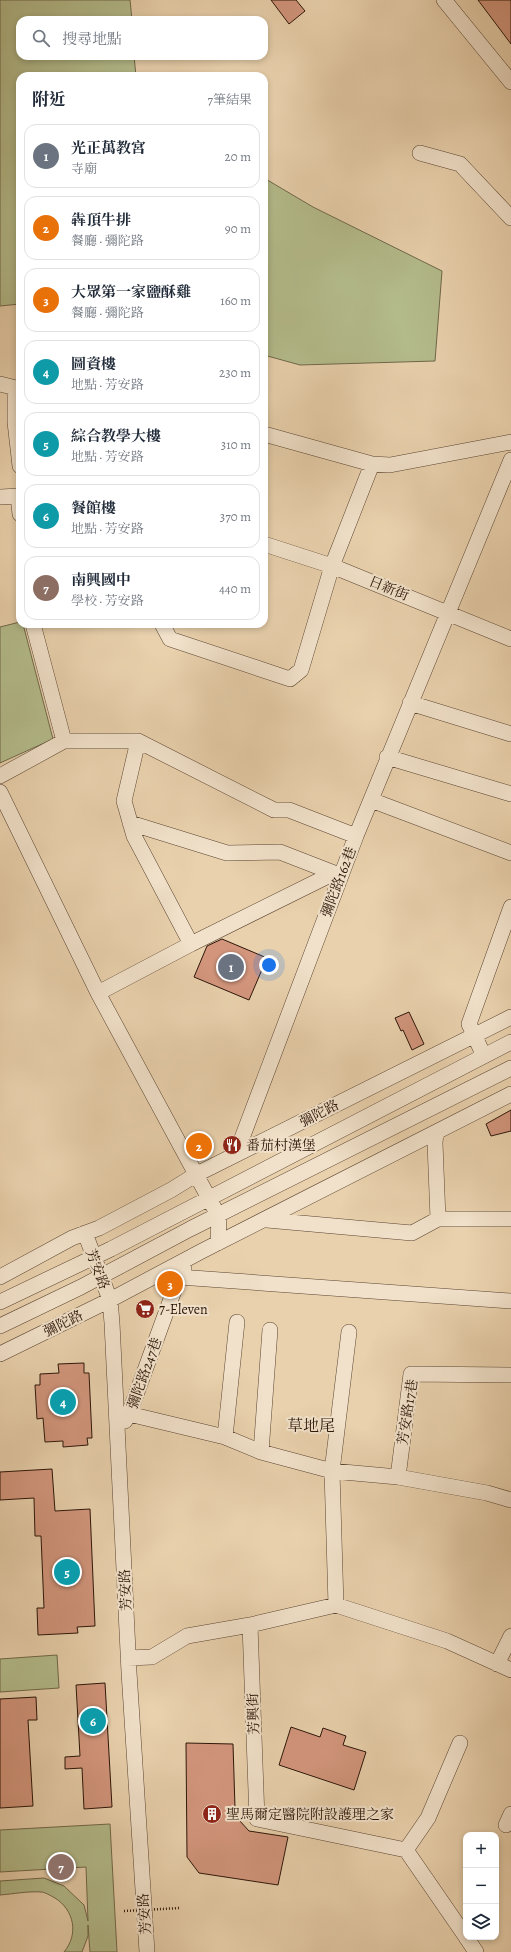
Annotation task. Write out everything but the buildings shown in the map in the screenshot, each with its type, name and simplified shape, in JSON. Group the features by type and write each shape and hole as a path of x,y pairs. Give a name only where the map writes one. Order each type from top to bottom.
{"street":[{"path":"444,0 511,82"},
{"path":"420,153 460,164 511,218"},
{"path":"0,384 16,388"},
{"path":"16,411 16,431"},
{"path":"268,435 372,464 390,465 511,442"},
{"name":"彌陀路162巷","path":"236,1154 338,873 356,836 387,757 511,460"},
{"path":"164,628 170,639 290,679 301,670 332,566 372,464"},
{"path":"0,497 16,496"},
{"name":"日新街","path":"268,545 332,566 511,639"},
{"path":"34,628 64,741"},
{"path":"410,702 511,734"},
{"path":"0,776 64,741 138,741 274,810 289,810 356,836"},
{"path":"138,741 124,801 134,836 191,944"},
{"path":"387,757 511,794"},
{"path":"0,792 98,993 219,1217 218,1243"},
{"path":"371,800 511,853"},
{"path":"130,823 228,853 280,852 338,873"},
{"path":"98,993 191,944 338,873"},
{"path":"484,1056 472,1030 511,906"},
{"name":"彌陀路","path":"0,1277 72,1238 99,1228 171,1190 196,1174 472,1030 511,1017"},
{"name":"彌陀路","path":"0,1302 93,1258 511,1042"},
{"name":"彌陀路","path":"0,1326 219,1217 511,1068"},
{"path":"496,1076 509,1095"},
{"name":"彌陀路","path":"0,1354 110,1300 202,1251 267,1220 509,1095"},
{"path":"436,1132 435,1143 438,1220"},
{"path":"267,1220 412,1233 438,1220 511,1218"},
{"name":"芳安路","path":"84,1233 110,1300 118,1431 128,1658 147,1952"},
{"name":"彌陀路247巷","path":"118,1431 129,1414 181,1271 202,1251"},
{"path":"179,1277 511,1301"},
{"path":"225,1438 237,1322"},
{"path":"261,1452 270,1330"},
{"path":"336,1605 332,1471 349,1332"},
{"name":"芳安路17巷","path":"398,1477 411,1374 511,1376"},
{"path":"129,1414 225,1438 261,1452 332,1471 398,1477 487,1493 511,1500"},
{"path":"128,1658 152,1657 187,1636 250,1625 336,1605 447,1641 511,1670"},
{"name":"芳興街","path":"250,1625 257,1820 406,1850"},
{"path":"497,1664 511,1636"},
{"path":"460,1743 428,1818 406,1850 463,1933"},
{"path":"468,1940 476,1952"}],"path":[{"path":"124,1911 180,1908"}],"green space":[{"path":"0,0 130,0 132,16 16,16 16,60 134,60 136,72 16,72 16,304 0,306"},
{"path":"268,180 313,207 442,271 435,361 300,365 268,356"},
{"path":"16,623 16,628 24,628 53,739 0,763 0,627"},
{"path":"57,1655 59,1688 0,1692 0,1659"},
{"path":"110,1824 117,1952 90,1952 88,1925 88,1936 82,1952 64,1952 72,1938 73,1930 67,1909 55,1898 43,1892 0,1895 0,1881 44,1878 64,1886 84,1905 88,1921 86,1867 0,1872 0,1830"}],"place":[{"name":"光正萬教宮","path":"231,967"},
{"name":"番茄村漢堡","path":"232,1145"},
{"name":"犇頂牛排","path":"199,1146"},
{"name":"大眾第一家鹽酥雞","path":"170,1284"},
{"name":"7-Eleven","path":"145,1309"},
{"name":"圖資樓","path":"63,1402"},
{"name":"綜合教學大樓","path":"67,1572"},
{"name":"餐館樓","path":"93,1721"},
{"name":"聖馬爾定醫院附設護理之家","path":"212,1814"},
{"name":"南興國中","path":"61,1867"}],"district":[{"name":"草地尾","path":"311,1425"}]}
